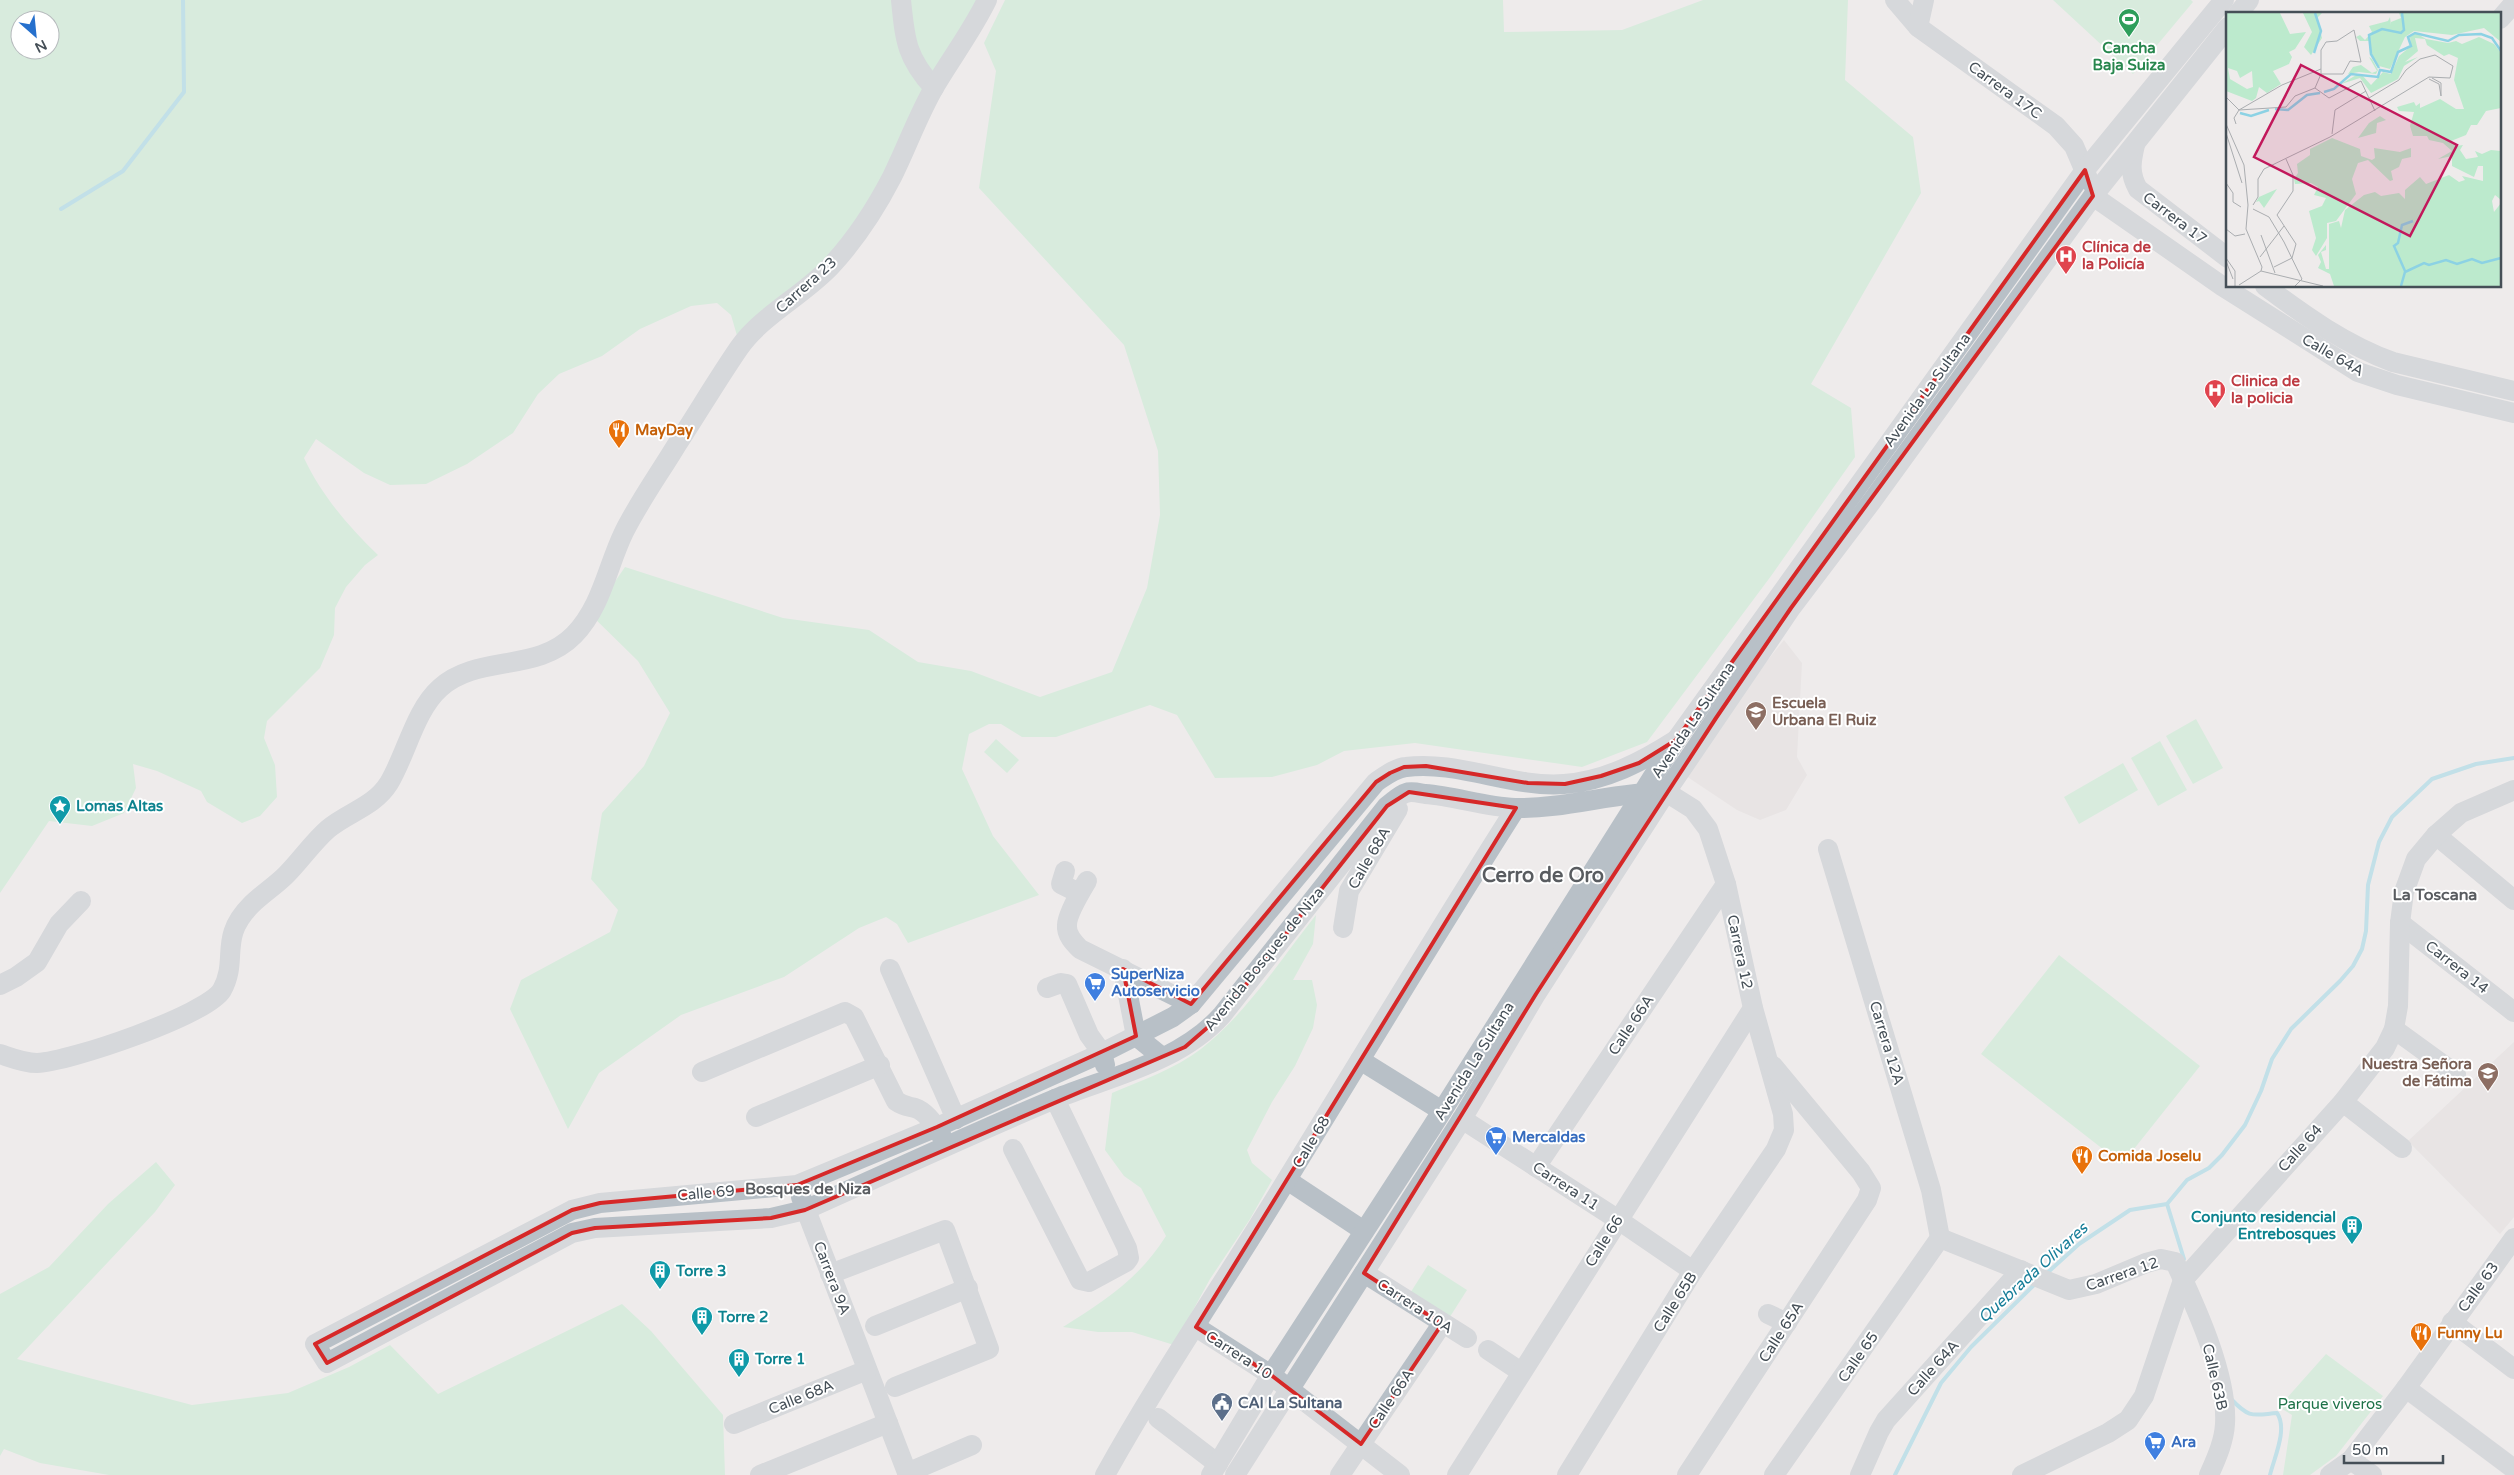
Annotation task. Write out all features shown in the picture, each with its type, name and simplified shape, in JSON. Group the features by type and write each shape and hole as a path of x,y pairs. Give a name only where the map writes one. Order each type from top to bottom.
{"street":[{"path":"901,0 910,57 934,88"},
{"name":"Carrera 23","path":"0,1054 22,1061 40,1063 116,1044 206,1005 220,993 227,976 230,936 238,918 288,874 309,848 331,827 371,803 388,785 426,706 436,691 454,676 467,671 533,659 557,648 572,637 596,605 623,534 742,344 831,266 862,227 890,181 934,88 973,28 987,0"},
{"name":"Carrera 17C","path":"1895,0 1918,27 2056,126 2074,146 2094,196"},
{"path":"1918,27 1924,0"},
{"name":"Avenida La Sultana","path":"1235,1475 1462,1119 1520,1020 1666,792 1708,712 2085,170 2223,0"},
{"path":"2240,12 2250,0"},
{"path":"2502,14 2508,0"},
{"path":"2502,16 2514,3"},
{"name":"Avenida La Sultana","path":"1215,1469 1272,1375 1645,792 1676,740 1708,712 1791,608 1918,438 2094,196 2226,30"},
{"name":"Carrera 17","path":"2136,143 2130,164 2132,177 2138,189 2226,256"},
{"name":"Carrera 17","path":"2094,196 2222,286"},
{"name":"Calle 64A","path":"2222,286 2334,358 2373,378 2514,413"},
{"path":"2259,310 2276,289"},
{"name":"Calle 64A","path":"2276,289 2332,332 2375,356 2514,391"},
{"name":"Avenida Bosques de Niza","path":"1102,1053 1136,1036 1191,1004 1376,782 1404,767 1426,766 1528,784 1565,784 1601,776 1639,764 1676,740"},
{"name":"Calle 64","path":"2022,1475 2108,1433 2128,1420 2144,1396 2183,1280 2342,1102 2385,1048 2394,1029 2398,1006 2400,923 2404,892 2416,859 2436,835 2461,813 2514,791"},
{"path":"1408,792 1447,796 1498,807 1516,808 1568,805 1645,792 1666,792"},
{"name":"Avenida Bosques de Niza","path":"1109,1079 1184,1047 1207,1032 1387,806 1408,792"},
{"name":"Calle 68A","path":"1343,928 1349,891 1408,792"},
{"name":"Carrera 12","path":"1666,792 1693,809 1708,829 1726,884 1753,1008 1783,1114 1784,1130"},
{"name":"Calle 68","path":"1105,1475 1143,1406 1196,1327 1360,1060 1414,968 1516,808"},
{"path":"2436,835 2514,900"},
{"name":"Carrera 12A","path":"1828,850 1931,1190 1940,1238"},
{"path":"1065,870 1061,884 1083,887 1066,925 1070,940 1080,949 1191,1004"},
{"name":"Calle 66A","path":"1536,1167 1726,884"},
{"path":"0,985 16,977 37,962 58,924 82,901"},
{"name":"Carrera 14","path":"2400,923 2514,1012"},
{"path":"1123,969 1136,1036 1162,1057"},
{"path":"890,970 956,1119"},
{"path":"1047,988 1061,983 1066,984 1089,1035 1102,1053 1109,1079"},
{"name":"Calle 66","path":"1457,1475 1617,1219 1753,1008"},
{"path":"702,1072 845,1012 854,1017 880,1065 896,1101 903,1106 916,1108 933,1122 947,1147"},
{"path":"2394,1029 2456,1074"},
{"name":"Calle 69","path":"1102,1053 956,1119 933,1122 797,1185 600,1202 572,1210 316,1344 327,1363 572,1233 595,1228 772,1218 805,1210 1055,1099 1109,1079"},
{"path":"1360,1060 1442,1111"},
{"name":"Calle 65A","path":"1687,1475 1867,1200 1871,1188 1861,1172 1770,1063"},
{"path":"756,1117 880,1065"},
{"path":"1013,1149 1080,1280 1089,1282 1126,1262 1129,1258 1127,1248 1055,1099"},
{"path":"2342,1102 2402,1148"},
{"name":"Carrera 11","path":"1462,1119 1617,1219 1693,1272"},
{"name":"Calle 65B","path":"1566,1475 1693,1272 1776,1149 1784,1130"},
{"path":"1287,1180 1364,1231"},
{"name":"Carrera 9A","path":"797,1185 907,1474"},
{"path":"830,1274 945,1230 989,1348 895,1387"},
{"name":"Carrera 12","path":"1940,1238 2069,1290 2082,1289 2146,1263 2161,1259 2175,1262 2183,1280"},
{"name":"Calle 65","path":"1774,1475 1940,1238"},
{"name":"Calle 63","path":"2330,1475 2351,1460 2406,1388 2452,1322 2511,1248"},
{"name":"Carrera 10A","path":"1364,1273 1442,1324 1467,1338"},
{"name":"Calle 64A","path":"1860,1475 1886,1420 2027,1273"},
{"name":"Calle 63B","path":"2183,1280 2214,1356 2222,1392 2226,1423 2221,1448 2209,1475"},
{"path":"875,1326 968,1288"},
{"path":"1768,1314 1787,1323"},
{"path":"2452,1322 2514,1369"},
{"name":"Calle 66A","path":"1340,1475 1442,1324"},
{"name":"Carrera 10","path":"1196,1327 1272,1375 1400,1475"},
{"path":"1488,1350 1521,1372"},
{"name":"Calle 68A","path":"734,1424 867,1370"},
{"path":"2406,1388 2514,1468"},
{"path":"1158,1418 1215,1469"},
{"path":"760,1475 888,1423"},
{"path":"907,1474 972,1445"},
{"path":"2351,1460 2372,1475"}],"highlighted area":[{"path":"2085,170 2093,196 1791,608 1716,718 1536,994 1364,1273 1442,1324 1361,1444 1271,1375 1196,1327 1516,808 1409,792 1387,806 1222,1015 1185,1047 805,1210 771,1218 595,1228 572,1233 327,1363 315,1344 572,1210 600,1203 797,1185 937,1127 1136,1036 1123,969 1191,1004 1376,782 1390,773 1404,767 1426,766 1528,783 1565,784 1601,776 1639,763 1676,740"}],"shaded area":[{"name":"Escuela Urbana El Ruiz","path":"1784,640 1802,663 1797,757 1807,775 1786,810 1760,820 1737,810 1686,776 1732,704"},
{"name":"Nuestra Señora de Fátima","path":"2514,1042 2514,1217 2500,1234 2408,1141"}],"green space":[{"path":"0,0 981,0 888,177 826,264 738,339 731,315 717,303 691,306 640,329 602,356 559,374 538,394 513,433 467,464 426,484 390,485 364,473 316,439 304,458 311,472 336,510 378,555 365,565 346,587 335,608 334,635 320,668 267,721 264,738 275,765 277,797 260,816 242,823 207,802 201,791 157,771 133,764 136,788 124,813 92,826 49,821 0,893"},
{"path":"1005,0 1503,0 1504,32 1622,30 1703,0 1848,0 1845,80 1913,137 1921,193 1811,384 1851,408 1855,457 1771,576 1647,742 1582,767 1415,743 1344,751 1317,765 1272,777 1215,778 1177,715 1150,705 1056,737 1022,737 1001,724 989,724 969,734 962,769 993,836 1039,895 908,943 897,924 886,917 859,928 784,977 681,1015 599,1073 568,1129 510,1009 521,980 610,932 618,910 591,879 602,813 644,766 670,713 638,661 587,611 614,583 625,567 783,618 869,630 918,662 971,671 1040,697 1112,672 1147,588 1160,515 1158,451 1124,345 979,188 996,71 984,43"},
{"name":"Cancha Baja Suiza","path":"2053,0 2191,0 2193,2 2133,74"},
{"path":"2196,719 2223,768 2193,784 2166,736"},
{"path":"996,739 1019,760 1007,773 984,752"},
{"path":"2160,741 2187,790 2158,806 2131,758"},
{"path":"2123,763 2138,790 2079,824 2064,797"},
{"path":"1316,915 1313,944 1293,980 1312,980 1317,1005 1313,1028 1295,1066 1272,1102 1247,1150 1252,1163 1272,1180 1250,1219 1210,1279 1174,1345 1132,1332 1098,1332 1063,1327 1120,1288 1144,1265 1166,1236 1141,1188 1124,1176 1105,1150 1112,1093 1158,1074 1191,1056 1218,1035 1248,1003"},
{"path":"2059,955 2200,1066 2122,1164 1981,1054"},
{"path":"156,1162 175,1185 155,1212 17,1359 192,1405 288,1393 349,1367 390,1345 438,1394 622,1304 651,1331 723,1415 725,1475 109,1475 40,1463 4,1449 0,1456 0,1294 49,1267 108,1204"},
{"path":"1428,1265 1467,1290 1446,1323 1407,1298"},
{"name":"Parque viveros","path":"2326,1354 2383,1396 2336,1456 2310,1475 2283,1475 2292,1415 2279,1407"}],"waterway":[{"path":"61,209 123,171 184,92 183,0"},
{"name":"Quebrada Olivares","path":"2046,1274 2079,1244 2130,1210 2167,1204 2187,1180 2209,1168 2222,1155 2245,1125 2261,1091 2272,1059 2291,1029 2340,981 2353,966 2362,949 2366,931 2368,885 2379,842 2392,817 2432,779 2476,764 2514,758"},
{"path":"2167,1204 2184,1259"},
{"name":"Quebrada Olivares","path":"1895,1475 1941,1383 1971,1347 2035,1284"},
{"path":"2231,1399 2248,1413 2277,1413 2280,1420 2281,1435 2270,1475"}],"place":[{"name":"Cancha Baja Suiza","path":"2129,38"},
{"name":"Clínica de la Policía","path":"2066,275"},
{"name":"Clinica de la policia","path":"2215,409"},
{"name":"MayDay","path":"619,449"},
{"name":"Escuela Urbana El Ruiz","path":"1756,731"},
{"name":"Lomas Altas","path":"60,825"},
{"name":"SuperNiza Autoservicio","path":"1095,1002"},
{"name":"Nuestra Señora de Fátima","path":"2488,1092"},
{"name":"Mercaldas","path":"1496,1156"},
{"name":"Comida Joselu","path":"2082,1175"},
{"name":"Conjunto residencial Entrebosques","path":"2352,1245"},
{"name":"Torre 3","path":"660,1290"},
{"name":"Torre 2","path":"702,1336"},
{"name":"Funny Lu","path":"2421,1352"},
{"name":"Torre 1","path":"739,1378"},
{"name":"CAI La Sultana","path":"1222,1422"},
{"name":"Ara","path":"2155,1461"}],"district":[{"name":"Cerro de Oro","path":"1543,876"},
{"name":"La Toscana","path":"2435,895"},
{"name":"Bosques de Niza","path":"808,1189"}]}
